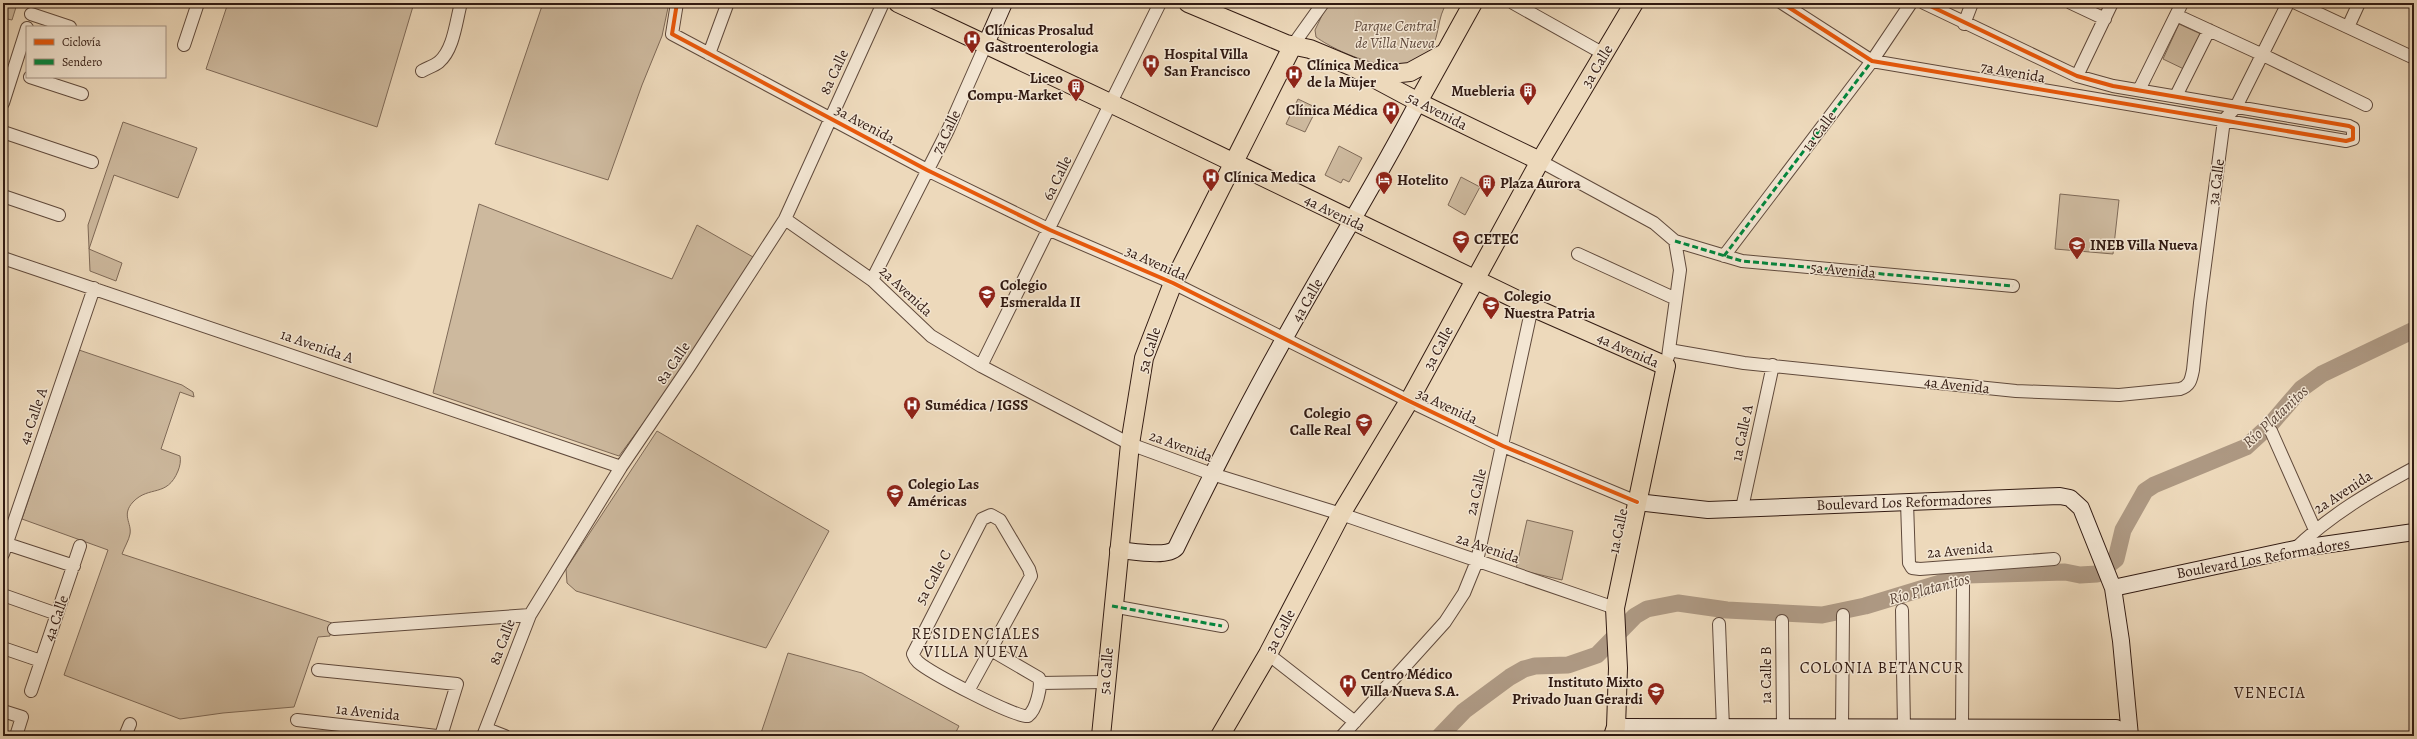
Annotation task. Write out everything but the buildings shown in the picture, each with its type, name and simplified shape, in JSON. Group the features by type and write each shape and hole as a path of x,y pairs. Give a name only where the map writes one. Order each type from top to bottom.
{"main road":[{"name":"4a Avenida","path":"898,3 1110,103 1352,222 1532,307 1667,358"},
{"name":"7a Calle","path":"986,44 1004,3"},
{"name":"5a Avenida","path":"1188,3 1293,45 1310,49 1371,76 1418,102 1540,161"},
{"name":"4a Calle","path":"1118,550 1164,554 1174,550 1212,474 1283,340 1352,222 1473,3"},
{"name":"3a Calle","path":"1220,736 1268,654 1342,514 1408,402 1540,161 1634,3"},
{"name":"5a Calle","path":"1102,736 1105,682 1118,550 1130,444 1144,358 1173,283 1293,45"},
{"path":"1371,76 1410,72 1444,54"},
{"name":"1a Calle","path":"1614,731 1618,668 1615,608 1667,358"},
{"name":"Boulevard Los Reformadores","path":"1614,731 1723,728 1842,728 1883,732 1904,728 1962,727 2125,733 2128,715 2121,641 2112,586 2098,556 2081,508 2074,501 2065,496 1708,510 1636,502"},
{"name":"Boulevard Los Reformadores","path":"2112,586 2295,549 2414,532"}],"street":[{"path":"184,45 198,3"},
{"path":"422,71 439,62 446,53 451,42 461,3"},
{"name":"3a Avenida","path":"678,3 672,34 927,170 1050,230 1173,283 1408,402 1503,446 1636,502"},
{"name":"8a Calle","path":"485,732 530,615 621,467 690,367 785,219 883,3"},
{"name":"6a Calle","path":"981,366 1050,230 1110,103 1160,3"},
{"name":"5a Calle","path":"1293,45 1323,3"},
{"path":"1513,3 1604,54"},
{"name":"7a Avenida","path":"1782,3 1872,61 2350,141 2353,130 2349,126 2139,90 2077,76 1964,24 1924,3"},
{"name":"1a Calle","path":"1724,256 1872,61 1911,3"},
{"path":"1964,24 1972,3"},
{"path":"2071,3 2105,19"},
{"path":"2077,76 2112,3"},
{"path":"2139,90 2182,3"},
{"path":"2224,120 2236,107 2288,3"},
{"path":"2296,3 2414,58"},
{"path":"2348,27 2359,3"},
{"path":"709,54 727,6"},
{"path":"27,26 33,8 68,26"},
{"path":"2176,15 2366,105"},
{"path":"3,103 26,30"},
{"path":"2176,96 2209,30"},
{"name":"7a Calle","path":"872,280 948,130 986,44"},
{"path":"13,71 26,76"},
{"path":"33,78 82,94"},
{"name":"3a Calle","path":"2192,377 2224,120"},
{"path":"3,132 92,162"},
{"name":"5a Avenida","path":"1540,161 1654,223 1675,242 1742,261 2013,286"},
{"path":"3,196 59,215"},
{"name":"2a Avenida","path":"785,219 872,280 931,336 981,366 1130,444 1212,474 1342,514 1615,608"},
{"name":"1a Calle","path":"1667,358 1680,270 1675,242"},
{"path":"1578,254 1676,298"},
{"name":"1a Avenida A","path":"3,258 621,467"},
{"name":"4a Calle A","path":"5,549 94,288"},
{"name":"2a Calle","path":"1342,736 1445,622 1464,593 1476,561 1503,446 1532,307"},
{"name":"4a Avenida","path":"1667,358 1773,365 2016,391 2119,396 2180,389 2188,385 2192,377"},
{"name":"1a Calle A","path":"1742,508 1773,365"},
{"path":"2271,431 2315,530"},
{"name":"2a Avenida","path":"2295,549 2315,530 2366,494 2414,468"},
{"name":"2a Avenida","path":"1907,502 1909,563 1912,568 1920,569 2054,559"},
{"name":"5a Calle C","path":"972,693 919,663 914,657 915,647 982,519 988,515 995,516 1000,520 1030,569 1030,579 991,650"},
{"name":"4a Calle","path":"31,691 80,546"},
{"path":"5,549 74,566"},
{"path":"1962,727 1963,585"},
{"path":"3,595 57,614"},
{"path":"1112,606 1222,626"},
{"path":"1902,610 1904,728"},
{"path":"334,629 530,615"},
{"path":"1842,728 1844,615"},
{"name":"1a Calle B","path":"1782,621 1782,728"},
{"path":"1719,624 1723,728"},
{"path":"3,648 41,661"},
{"path":"991,650 1037,675 1040,683 1033,711 1025,717 972,693 991,650"},
{"path":"1268,654 1355,722"},
{"path":"318,670 457,684 441,736"},
{"path":"1040,683 1105,682"},
{"path":"3,711 22,717 16,736"},
{"name":"1a Avenida","path":"297,720 436,736"},
{"path":"125,736 130,724"},
{"path":"485,732 505,736"}],"green space":[{"path":"3,3 17,4 12,20 3,18"},
{"path":"228,3 414,3 377,127 206,69"},
{"path":"543,3 669,3 662,36 642,85 608,180 495,144"},
{"name":"Parque Central de Villa Nueva","path":"1328,3 1447,3 1431,49 1421,59 1407,64 1392,65 1375,63 1358,58 1327,44 1316,37 1315,30"},
{"path":"2179,24 2205,36 2188,71 2163,59"},
{"path":"1298,99 1317,108 1305,132 1286,124"},
{"path":"123,122 197,148 178,198 114,175 89,249 88,225"},
{"path":"1339,146 1362,158 1349,182 1343,179 1341,183 1325,175"},
{"path":"1461,177 1480,187 1465,215 1448,205"},
{"path":"2060,194 2119,200 2113,254 2055,249"},
{"path":"479,204 672,279 697,225 753,257 687,364 619,456 433,393"},
{"path":"89,249 122,263 116,281 90,271"},
{"path":"79,350 182,385 193,392 194,397 180,392 161,449 180,456 178,471 169,485 145,494 133,502 127,515 130,530 129,539 122,554 332,623 330,636 318,637 294,707 223,713 180,719 64,675 108,550 22,519"},
{"path":"657,431 829,531 766,648 576,591 567,583 566,569"},
{"path":"1527,520 1573,531 1562,580 1516,569"},
{"path":"788,653 862,673 959,726 954,736 760,736"}],"waterway":[{"name":"Río Platanitos","path":"1440,736 1464,711 1510,677 1524,669 1535,666 1568,665 1597,655 1635,616 1647,609 1678,603 1727,610 1822,615 1865,606 1967,575 2065,572 2080,575 2097,574 2116,559 2123,530 2145,491 2154,485 2246,447 2270,425 2301,389 2322,374 2414,330"}],"marked path":[{"path":"1724,256 1872,61"},
{"path":"1675,241 1742,261 2013,286"},
{"path":"1112,606 1222,626"}],"cycle path":[{"path":"677,3 672,34 927,170 1050,230 1173,283 1409,401 1503,446 1637,502"},
{"path":"1782,3 1872,61 2346,141 2353,139 2353,128 2349,126 2113,86 2077,76 1924,3"}],"place":[{"name":"Clínicas Prosalud Gastroenterologia","path":"972,54"},
{"name":"Hospital Villa San Francisco","path":"1151,78"},
{"name":"Clínica Medica de la Mujer","path":"1294,89"},
{"name":"Liceo Compu-Market","path":"1076,102"},
{"name":"Muebleria","path":"1528,106"},
{"name":"Clínica Médica","path":"1391,125"},
{"name":"Clínica Medica","path":"1211,192"},
{"name":"Hotelito","path":"1384,195"},
{"name":"Plaza Aurora","path":"1487,198"},
{"name":"CETEC","path":"1461,254"},
{"name":"INEB Villa Nueva","path":"2077,260"},
{"name":"Colegio Esmeralda II","path":"987,309"},
{"name":"Colegio Nuestra Patria","path":"1491,320"},
{"name":"Sumédica / IGSS","path":"912,420"},
{"name":"Colegio Calle Real","path":"1364,437"},
{"name":"Colegio Las Américas","path":"895,508"},
{"name":"Centro Médico Villa Nueva S.A.","path":"1348,698"},
{"name":"Instituto Mixto Privado Juan Gerardi","path":"1656,706"}],"district":[{"name":"RESIDENCIALES VILLA NUEVA","path":"976,642"},
{"name":"COLONIA BETANCUR","path":"1882,667"},
{"name":"VENECIA","path":"2270,692"}]}
